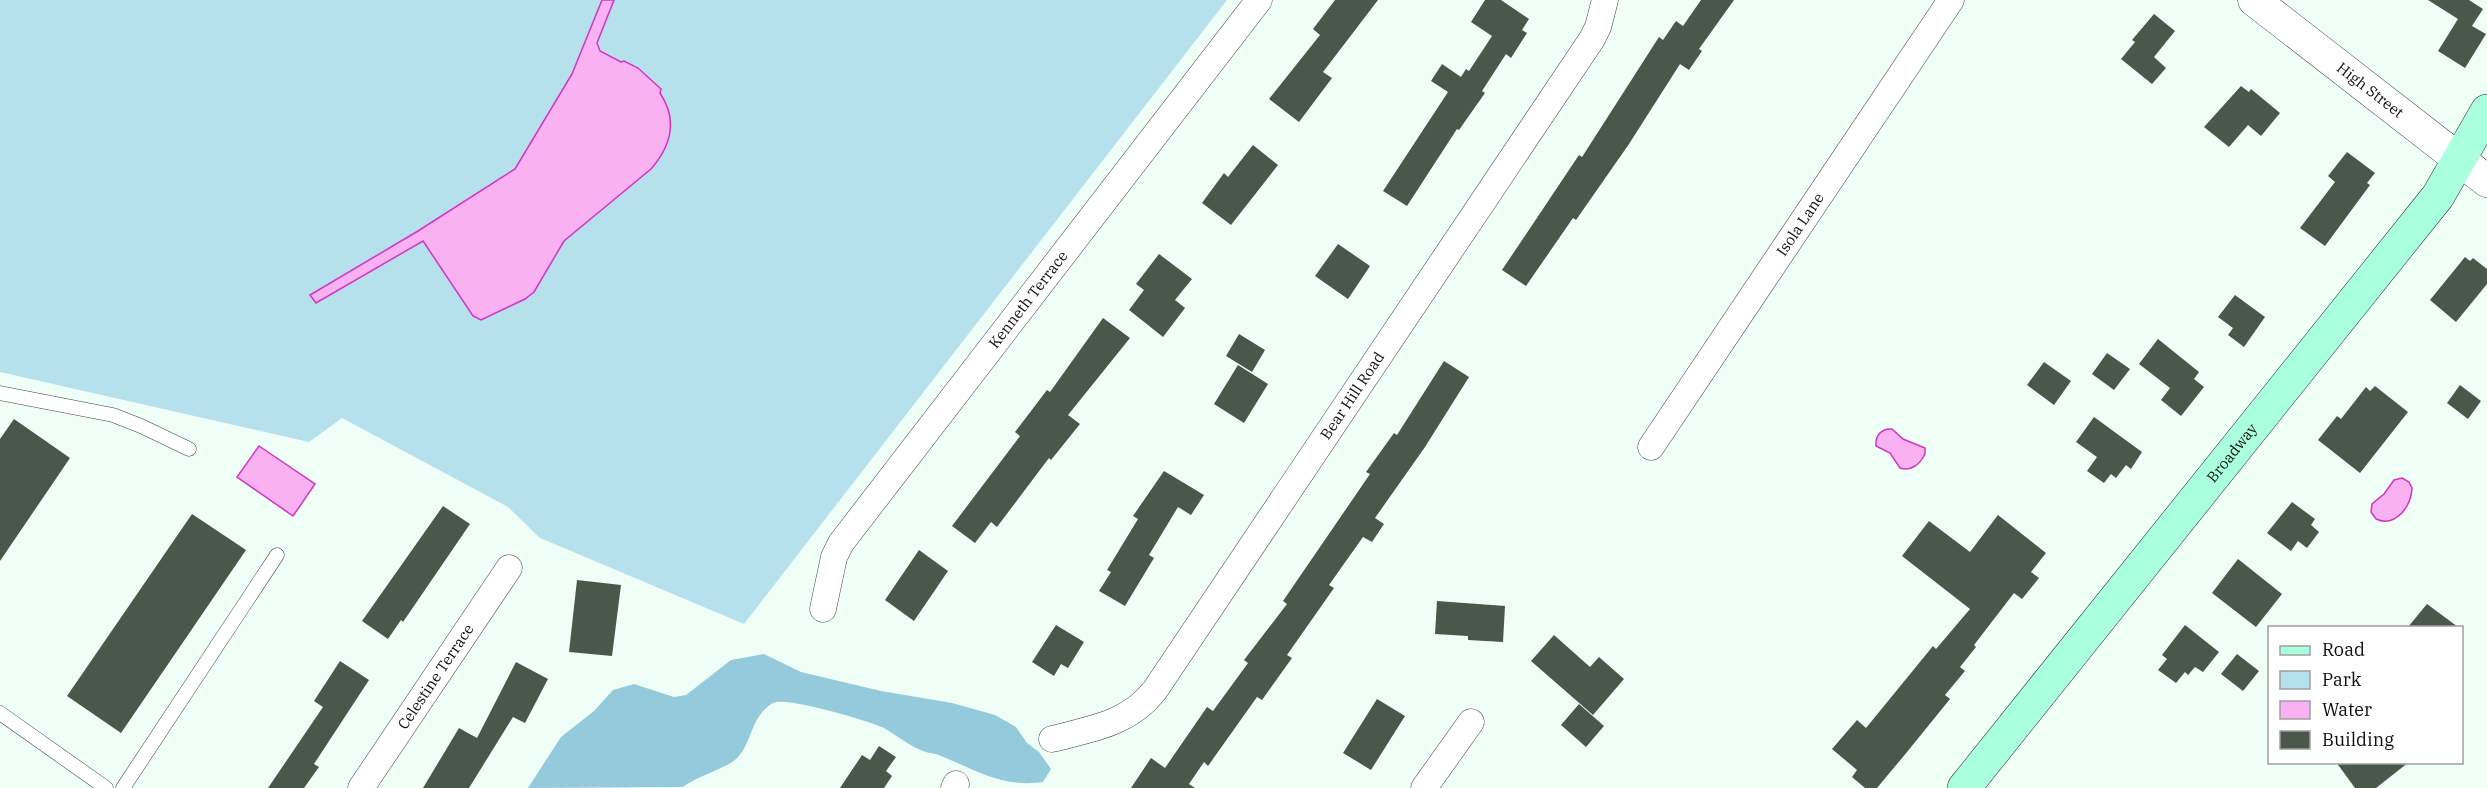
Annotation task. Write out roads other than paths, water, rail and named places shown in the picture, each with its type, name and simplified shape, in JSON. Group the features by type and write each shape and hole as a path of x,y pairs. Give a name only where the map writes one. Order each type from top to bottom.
{"main road":[{"name":"Broadway","path":"1964,788 2438,195 2487,111"}],"street":[{"name":"Kenneth Terrace","path":"823,609 834,557 841,543 1258,0"},
{"name":"Bear Hill Road","path":"1052,739 1121,720 1140,707 1155,690 1592,39 1601,21 1605,0"},
{"name":"Isola Lane","path":"1651,447 1951,0"},
{"name":"High Street","path":"2254,0 2487,181"},
{"name":"Celestine Terrace","path":"361,788 509,568"},
{"path":"1424,788 1471,722"}],"lane":[{"path":"0,393 113,415 189,449"},
{"path":"123,788 277,555"},
{"path":"0,713 106,788"}],"water":[{"path":"602,0 614,0 597,43 600,51 638,68 661,89 660,93 669,113 670,132 667,142 651,169 564,241 534,292 525,299 481,320 473,316 423,241 316,303 310,295 418,231 515,169 572,74"},
{"path":"1892,429 1903,439 1925,448 1925,454 1915,466 1908,469 1900,468 1890,453 1876,446 1880,433"},
{"path":"259,446 315,484 293,516 237,477"},
{"path":"2402,478 2409,482 2412,488 2406,508 2396,518 2383,521 2376,519 2371,512 2372,504 2384,494 2394,480"}]}
